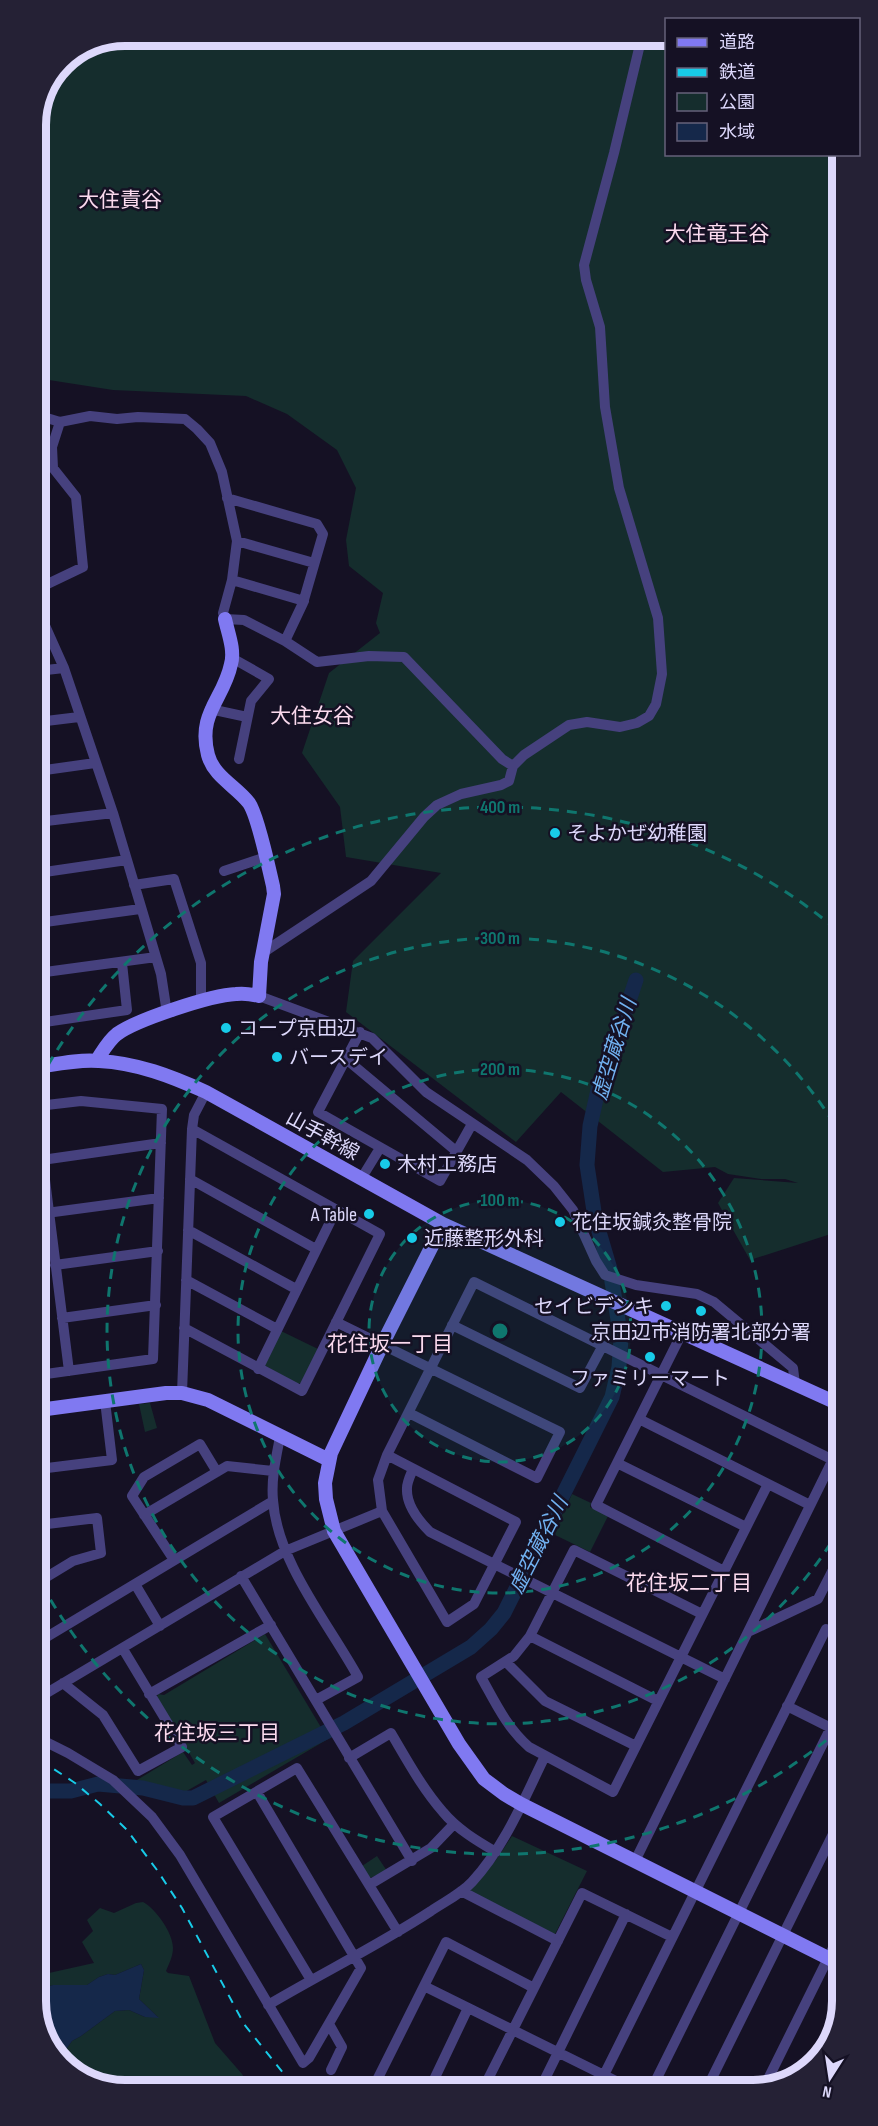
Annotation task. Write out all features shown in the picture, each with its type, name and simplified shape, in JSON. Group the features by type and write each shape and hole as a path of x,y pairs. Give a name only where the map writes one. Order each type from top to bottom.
{"street":[{"path":"264,952 371,881 424,817 437,805 460,794 501,785 509,781 513,766 531,748 569,725 587,722 620,727 636,723 649,716 656,704 662,674 658,618 619,489 605,408 600,327 584,266 639,47"},
{"path":"47,418 60,422 90,416 117,419 138,417 184,419 210,443 222,472 237,541 232,580 224,613 232,658 231,667 210,709 205,732 208,755 224,780 250,805 266,857 274,894 261,962 259,996"},
{"path":"47,584 83,567 76,497 53,468 52,447 60,422"},
{"path":"227,498 317,524 323,534 304,601 285,641"},
{"path":"237,541 314,563"},
{"path":"232,580 304,601"},
{"path":"225,619 244,620 285,641 317,662 369,656 404,657 502,759 513,766"},
{"path":"47,629 64,668 113,813 156,957 167,1013"},
{"path":"232,658 269,679 251,701 239,759"},
{"path":"47,670 64,668"},
{"path":"210,709 247,717"},
{"path":"47,721 80,717"},
{"path":"47,770 95,763"},
{"path":"47,821 113,813"},
{"path":"224,871 266,857"},
{"path":"47,872 127,861"},
{"path":"134,885 174,879 201,963 201,1002"},
{"path":"47,922 141,909"},
{"path":"47,972 156,957"},
{"path":"47,1022 127,1010 122,963"},
{"path":"97,1060 116,1035 139,1022 201,1002 235,994 259,996 360,1032 372,1038 387,1051 426,1092 527,1160 554,1186 573,1210 596,1262 605,1275 620,1281 697,1294 714,1302 793,1368 795,1384"},
{"path":"360,1032 318,1112 440,1181 472,1124"},
{"path":"346,1059 456,1151"},
{"name":"山手幹線","path":"46,1066 97,1060 145,1068 177,1078 442,1224 832,1401"},
{"path":"182,1393 192,1129 194,1115 206,1092"},
{"path":"46,1105 81,1101 162,1109 153,1359 46,1374"},
{"path":"184,1328 302,1391 380,1234 192,1129"},
{"path":"46,1159 161,1143"},
{"path":"361,1179 381,1148"},
{"path":"190,1179 316,1249"},
{"path":"46,1213 159,1198"},
{"path":"258,1369 336,1210"},
{"path":"46,1224 55,1265 69,1371"},
{"path":"442,1224 335,1441 325,1484 326,1499 334,1531 426,1690 459,1744 484,1779 521,1804 832,1960"},
{"path":"188,1230 296,1289"},
{"path":"55,1265 158,1251"},
{"path":"186,1280 277,1329"},
{"path":"387,1455 516,1522 497,1566 474,1604 447,1622 382,1510 378,1480 387,1455 474,1282 832,1460"},
{"path":"62,1318 156,1305"},
{"path":"336,1322 560,1432 537,1478 409,1413"},
{"path":"452,1325 580,1388 602,1347"},
{"path":"682,1333 596,1505 724,1571"},
{"path":"46,1409 166,1393 182,1393 208,1401 329,1460"},
{"path":"46,1468 112,1460 105,1401"},
{"path":"639,1419 810,1505"},
{"path":"280,1437 273,1471 273,1501 276,1523 285,1551 358,1677 316,1700"},
{"path":"174,1560 132,1496 144,1477 200,1444 217,1472"},
{"path":"617,1462 746,1527"},
{"path":"144,1515 227,1466 273,1471"},
{"path":"413,1468 407,1488 420,1522 430,1532 725,1679"},
{"path":"635,1861 810,1505 832,1470"},
{"path":"702,1614 574,1550 548,1590 530,1636 514,1656 480,1677 506,1722 529,1747 613,1792 768,1484"},
{"path":"46,1637 273,1501"},
{"path":"46,1694 285,1551 382,1510"},
{"path":"46,1524 97,1518 101,1553 73,1561 46,1577"},
{"path":"748,1632 818,1599 832,1572"},
{"path":"242,1576 412,1861"},
{"path":"135,1584 160,1626"},
{"path":"149,1694 271,1624"},
{"path":"601,2080 826,1629 832,1632"},
{"path":"530,1636 658,1701"},
{"path":"63,1683 103,1715 138,1771 182,1747 123,1649"},
{"path":"506,1662 545,1701 636,1746"},
{"path":"787,1706 832,1729"},
{"path":"350,1758 391,1733 416,1776 443,1813 474,1839 495,1851"},
{"path":"656,2080 739,1913 832,1739"},
{"path":"46,1742 113,1780 152,1817 180,1855 303,2063 309,2058 361,1968 256,1792"},
{"path":"268,2005 398,1932 471,1883 495,1851 545,1756"},
{"path":"311,1980 213,1817 297,1768 398,1932"},
{"path":"369,1885 431,1848 454,1824"},
{"path":"711,2080 832,1836"},
{"path":"461,1891 558,1941"},
{"path":"488,2080 582,1893 672,1937"},
{"path":"545,2080 626,1914"},
{"path":"377,2079 446,1942 534,1988"},
{"path":"769,2078 832,1950"},
{"path":"424,1986 612,2080"},
{"path":"434,2079 468,2008"},
{"path":"329,2024 342,2048 331,2070"}],"green space":[{"path":"115,47 665,47 665,156 832,156 832,1234 750,1260 718,1203 734,1178 798,1183 785,1179 761,1179 728,1174 715,1167 663,1172 561,1092 516,1142 346,1012 353,961 441,873 346,857 340,807 302,753 329,673 380,633 376,623 383,593 349,566 346,540 356,488 337,450 287,414 246,396 113,390 47,380 47,120 49,105 63,77 73,66 100,51"},
{"path":"281,1331 318,1349 301,1383 297,1384 264,1365"},
{"path":"150,1403 157,1428 145,1432 139,1404"},
{"path":"572,1494 591,1503 590,1507 608,1516 590,1552 553,1534"},
{"path":"265,1634 328,1739 219,1803 206,1780 183,1793 137,1780 183,1752 192,1765 195,1763 157,1697 158,1694 164,1695"},
{"path":"512,1836 587,1871 555,1934 468,1892 496,1860"},
{"path":"377,1856 387,1871 370,1878 362,1866"},
{"path":"143,1902 148,1905 167,1929 173,1951 166,1971 189,1976 215,2043 245,2079 110,2078 86,2069 69,2057 64,2050 72,2041 115,2011 129,2010 145,2017 158,2017 139,1999 144,1970 141,1964 115,1975 108,1974 99,1977 87,1985 53,1985 46,1987 46,1974 94,1963 82,1942 93,1931 87,1920 100,1908 114,1913"}],"water":[{"path":"141,1964 144,1970 139,1999 159,2018 145,2017 129,2010 115,2011 72,2041 64,2050 55,2036 48,2016 46,1987 53,1985 87,1985 99,1977 108,1974 115,1975"}],"waterway":[{"name":"虚空蔵谷川","path":"46,1791 71,1791 98,1784 143,1788 183,1798 193,1798 344,1723 471,1647 491,1629 504,1613 612,1397 619,1367 621,1339 610,1269 595,1218 587,1165 590,1126 600,1081 636,980"}],"railway":[{"path":"46,1764 75,1783 127,1830 182,1908 244,2024 288,2079"}],"place":[{"name":"そよかぜ幼稚園","path":"555,833"},
{"name":"コープ京田辺","path":"226,1028"},
{"name":"バースデイ","path":"277,1057"},
{"name":"木村工務店","path":"385,1164"},
{"name":"A Table","path":"369,1214"},
{"name":"花住坂鍼灸整骨院","path":"560,1222"},
{"name":"近藤整形外科","path":"412,1238"},
{"name":"セイビデンキ","path":"666,1306"},
{"name":"京田辺市消防署北部分署","path":"701,1311"},
{"name":"ファミリーマート","path":"650,1357"}],"district":[{"name":"大住責谷","path":"120,200"},
{"name":"大住竜王谷","path":"717,234"},
{"name":"大住女谷","path":"312,716"},
{"name":"花住坂一丁目","path":"390,1344"},
{"name":"花住坂二丁目","path":"689,1583"},
{"name":"花住坂三丁目","path":"217,1733"}]}
